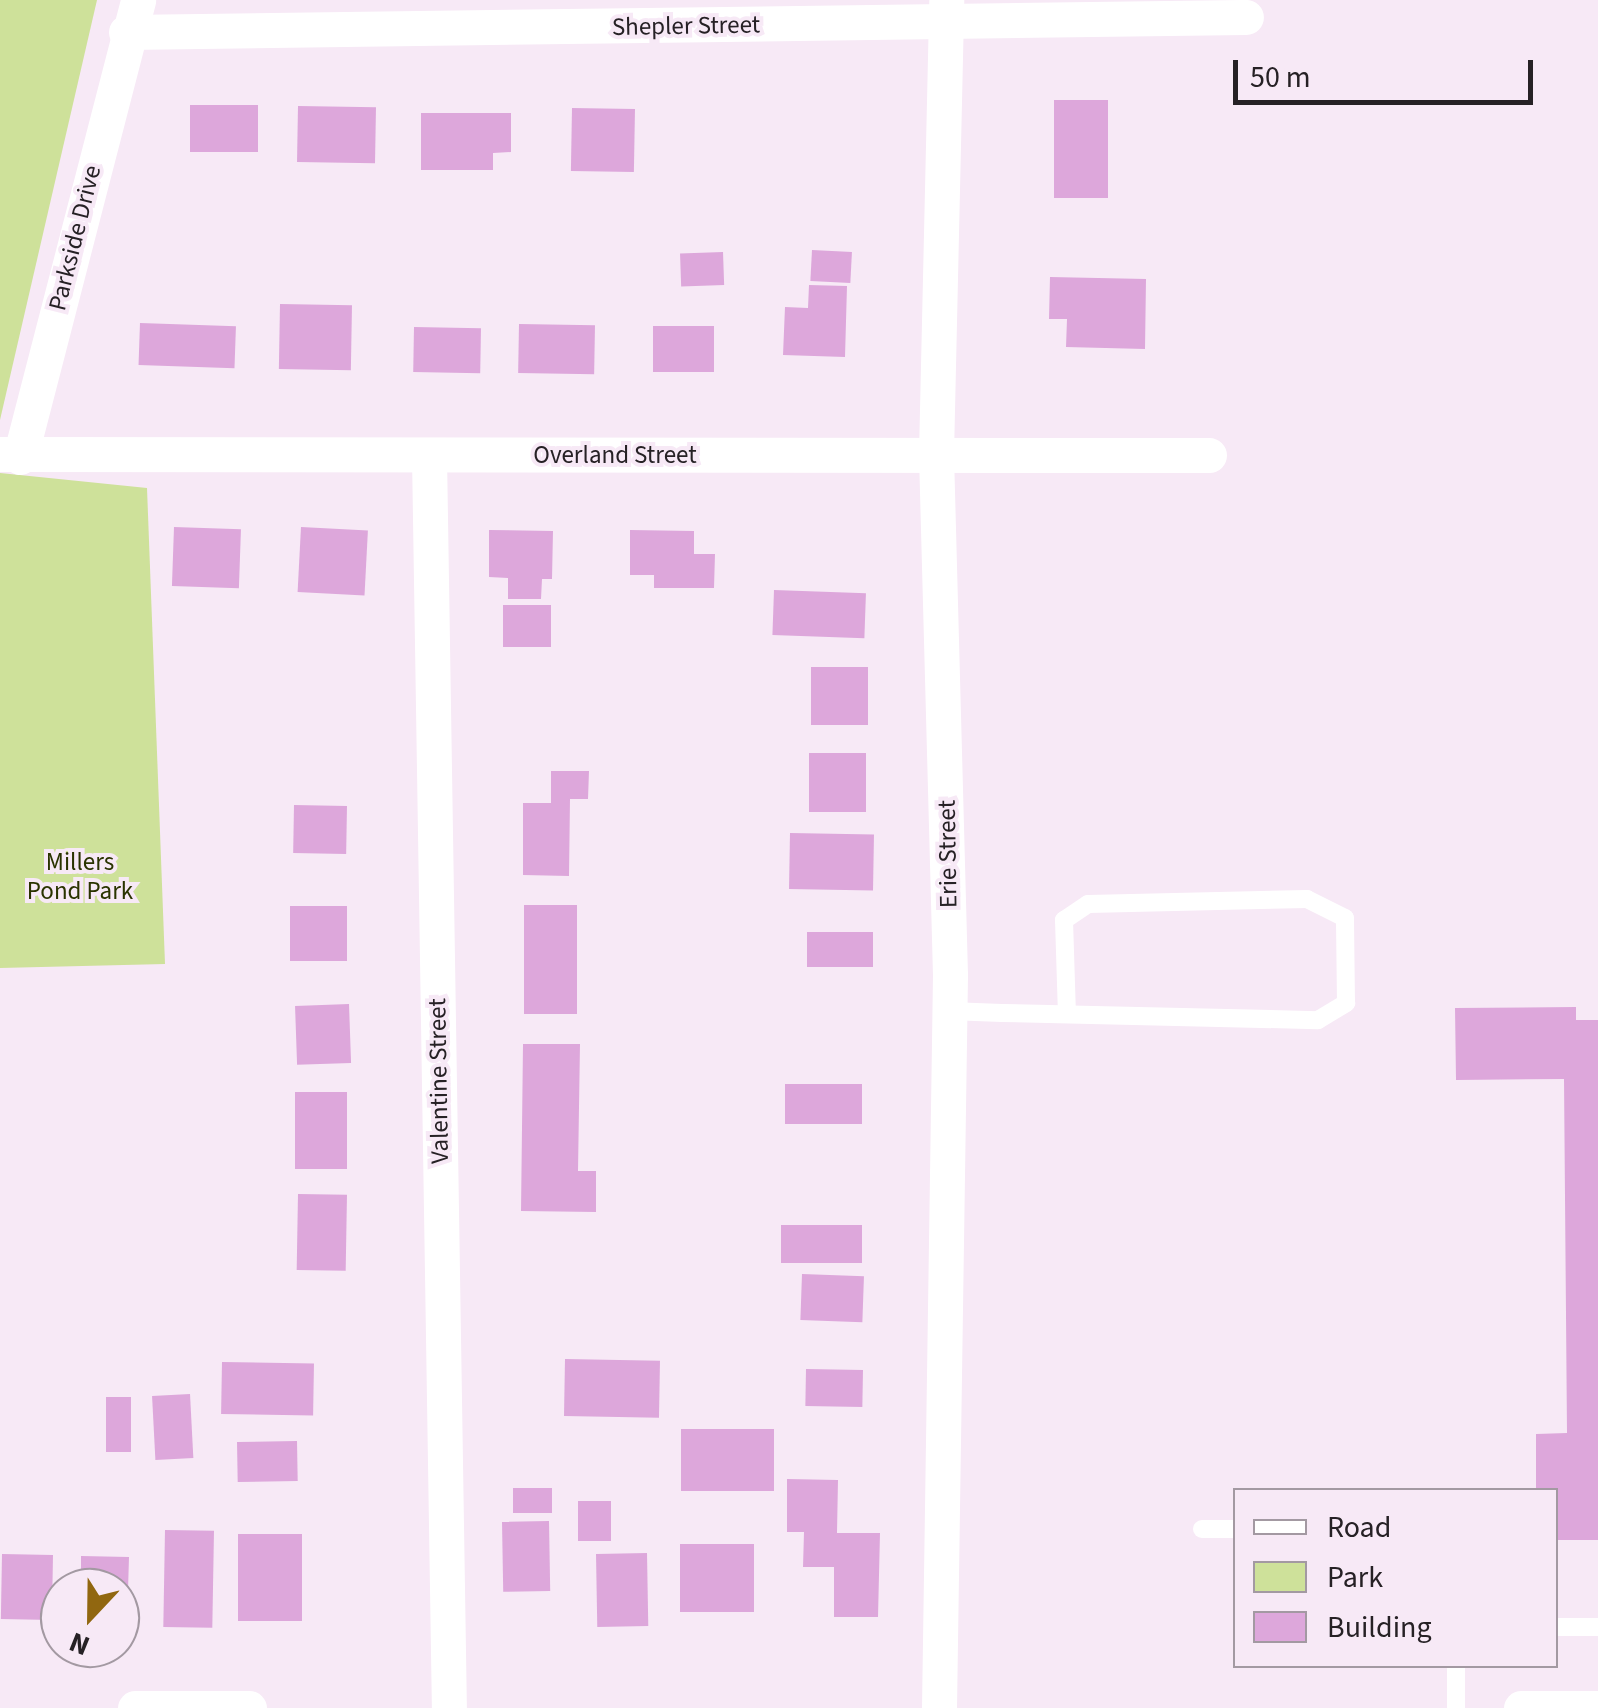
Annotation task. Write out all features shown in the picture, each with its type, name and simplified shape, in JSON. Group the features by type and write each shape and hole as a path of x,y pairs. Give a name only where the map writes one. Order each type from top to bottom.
{"street":[{"name":"Shepler Street","path":"132,16 946,12 1246,17"},
{"name":"Erie Street","path":"939,1708 949,1011 936,454 946,12"},
{"name":"Parkside Drive","path":"10,456 132,16"},
{"name":"Valentine Street","path":"429,455 449,1708"},
{"name":"Overland Street","path":"10,456 1209,456"},
{"path":"136,1708 249,1708"},
{"path":"1520,1708 1598,1708"}],"lane":[{"path":"949,1011 1068,1014 1318,1020 1346,1003 1345,918 1306,899 1088,904 1064,920 1068,1014"},
{"path":"1202,1529 1233,1529"},
{"path":"1558,1627 1598,1627"},
{"path":"1456,1668 1456,1708"}],"green space":[{"path":"0,0 97,0 0,420"},
{"name":"Millers Pond Park","path":"0,473 147,488 165,964 0,968"}],"building":[{"path":"1054,100 1108,100 1108,198 1054,198"},
{"path":"190,105 258,105 258,152 190,152"},
{"path":"298,106 376,107 375,163 297,162"},
{"path":"572,108 635,109 634,172 571,171"},
{"path":"421,113 511,113 511,152 493,153 493,170 421,170"},
{"path":"812,250 852,252 850,283 810,281"},
{"path":"723,252 724,285 681,286 680,254"},
{"path":"1050,277 1146,279 1145,349 1066,347 1067,319 1049,319"},
{"path":"809,285 847,286 845,357 783,355 785,307 808,308"},
{"path":"280,304 352,305 351,370 279,369"},
{"path":"140,323 236,326 234,368 139,365"},
{"path":"519,324 595,325 594,374 518,373"},
{"path":"653,326 714,326 714,372 653,372"},
{"path":"414,327 481,328 480,373 413,372"},
{"path":"174,527 241,529 239,588 172,586"},
{"path":"301,527 368,531 365,595 298,592"},
{"path":"489,530 553,531 552,579 542,579 541,599 508,599 508,578 489,577"},
{"path":"630,530 694,531 694,554 715,554 714,588 654,588 654,575 630,575"},
{"path":"774,590 866,593 864,638 772,635"},
{"path":"503,605 551,605 551,647 503,647"},
{"path":"811,667 868,667 868,725 811,725"},
{"path":"809,753 866,753 866,812 809,812"},
{"path":"551,771 589,771 588,799 570,799 569,876 523,875 523,803 551,803"},
{"path":"294,805 347,806 346,854 293,853"},
{"path":"790,833 874,834 873,890 789,889"},
{"path":"524,905 577,905 577,1014 524,1014"},
{"path":"290,906 347,906 347,961 290,961"},
{"path":"807,932 873,932 873,967 807,967"},
{"path":"349,1004 351,1063 297,1065 295,1006"},
{"path":"1576,1007 1576,1020 1598,1020 1598,1540 1558,1540 1558,1488 1536,1488 1536,1434 1567,1433 1564,1079 1456,1080 1455,1008"},
{"path":"523,1044 580,1044 578,1171 596,1171 596,1212 521,1211"},
{"path":"785,1084 862,1084 862,1124 785,1124"},
{"path":"295,1092 347,1092 347,1169 295,1169"},
{"path":"298,1194 347,1195 346,1271 297,1270"},
{"path":"781,1225 862,1225 862,1263 781,1263"},
{"path":"802,1274 864,1276 862,1322 800,1320"},
{"path":"565,1359 660,1361 659,1418 564,1416"},
{"path":"222,1362 314,1364 313,1416 221,1414"},
{"path":"806,1369 863,1370 862,1407 805,1406"},
{"path":"190,1394 193,1458 155,1460 152,1396"},
{"path":"106,1397 131,1397 131,1452 106,1452"},
{"path":"681,1429 774,1429 774,1491 681,1491"},
{"path":"297,1441 298,1481 238,1482 237,1442"},
{"path":"787,1479 838,1480 837,1533 880,1533 878,1617 834,1617 834,1567 803,1567 804,1532 787,1532"},
{"path":"513,1488 552,1488 552,1513 513,1513"},
{"path":"578,1501 611,1501 611,1541 578,1541"},
{"path":"549,1521 550,1591 503,1592 502,1522"},
{"path":"165,1530 214,1531 212,1628 163,1627"},
{"path":"238,1534 302,1534 302,1621 238,1621"},
{"path":"680,1544 754,1544 754,1612 680,1612"},
{"path":"647,1553 648,1626 597,1627 596,1554"},
{"path":"2,1554 53,1555 53,1568 40,1568 40,1620 1,1619"},
{"path":"81,1556 129,1557 129,1568 81,1568"}]}
